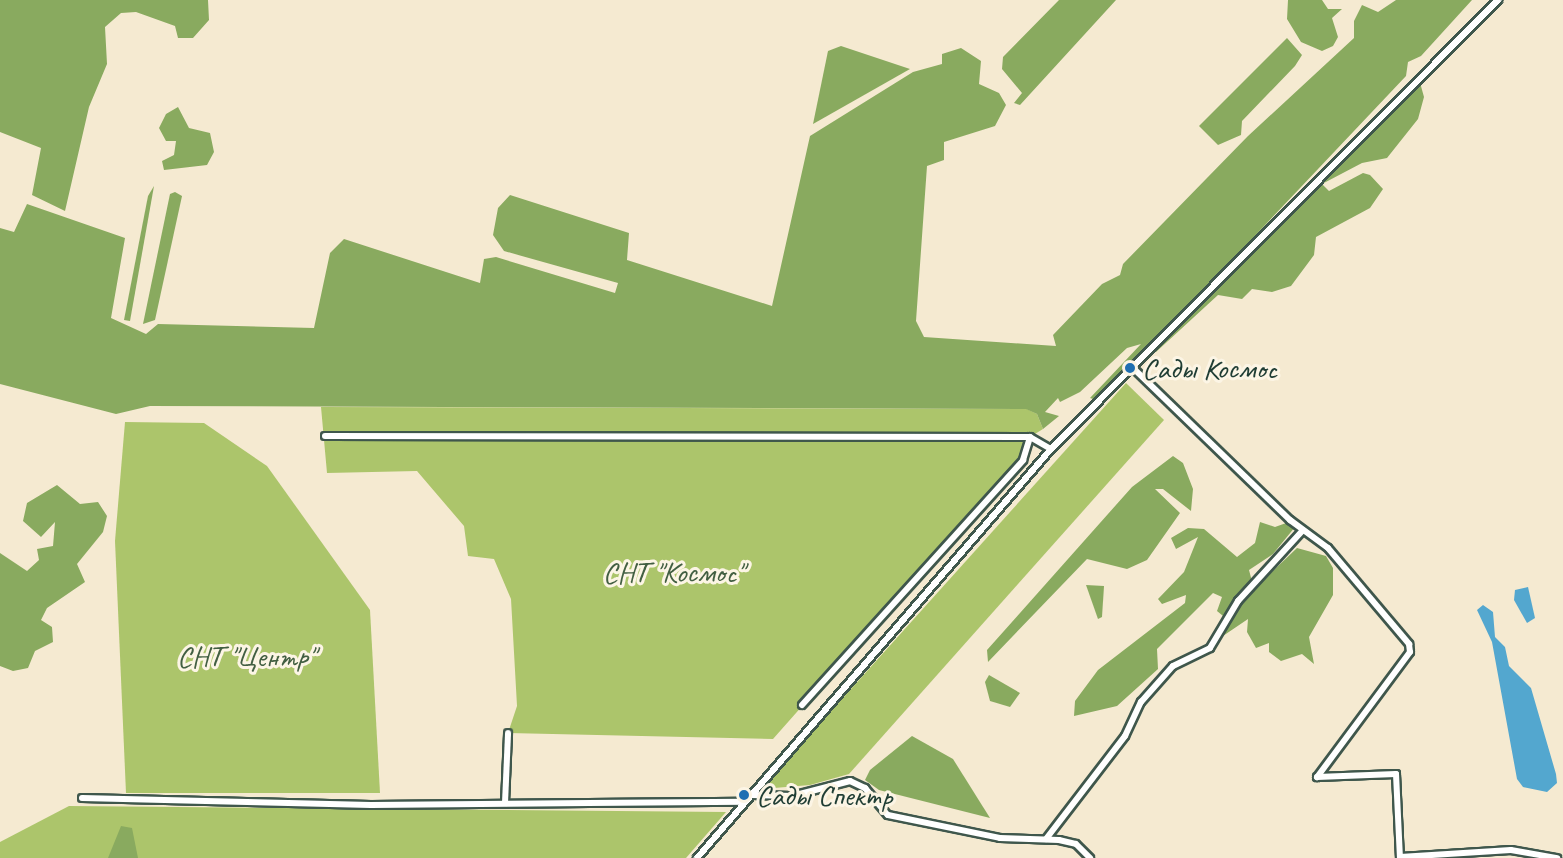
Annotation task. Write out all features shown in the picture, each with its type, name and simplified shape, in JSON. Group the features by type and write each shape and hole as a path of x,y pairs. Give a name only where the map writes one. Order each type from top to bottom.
{"street":[{"path":"698,858 1051,449 1498,0"},
{"path":"1132,368 1304,530 1328,548 1411,647 1317,777 1396,774 1400,858 1511,850 1557,858"},
{"path":"325,436 1030,437 1051,449"},
{"path":"802,705 1023,460 1030,437"},
{"path":"1046,839 1125,736 1141,702 1173,666 1210,648 1238,601 1304,530"},
{"path":"505,803 508,733"},
{"path":"752,795 792,796 850,781 865,788 888,815 1000,838 1046,839 1076,844 1090,858"},
{"path":"82,798 505,803 746,802"}],"green space":[{"path":"0,0 208,0 209,20 193,38 178,38 175,26 136,12 121,13 105,27 107,64 89,107 65,211 32,195 41,148 0,132"},
{"path":"1059,0 1116,0 1020,105 1014,103 1022,93 1002,69 1003,57"},
{"path":"1288,0 1322,0 1328,9 1342,9 1332,18 1338,37 1333,46 1322,51 1301,42 1287,19"},
{"path":"1396,0 1472,0 1421,56 1408,62 1406,76 1129,369 1096,400 1090,398 1141,344 1127,348 1080,392 1060,402 1058,398 1045,412 1059,416 1043,429 1037,414 1026,409 150,406 116,414 0,384 0,228 14,232 27,204 125,238 111,318 146,334 158,324 314,328 330,253 344,239 480,283 484,259 496,257 615,293 618,283 504,251 493,235 498,208 510,195 629,233 627,260 772,306 810,136 913,72 942,64 942,54 961,48 981,61 979,84 999,93 1006,105 995,126 944,142 944,160 927,166 916,321 924,337 1056,346 1053,335 1102,284 1120,275 1123,264 1248,136 1354,38 1354,21 1362,5 1378,12"},
{"path":"1287,38 1302,55 1295,66 1242,121 1241,135 1218,145 1199,126"},
{"path":"841,46 910,69 813,124 828,51"},
{"path":"1419,79 1424,97 1418,119 1387,158 1362,163 1322,184 1329,191 1363,173 1370,175 1383,189 1370,208 1316,237 1314,255 1291,286 1272,292 1252,289 1242,299 1218,295 1156,352 1148,353"},
{"path":"178,107 189,128 210,133 214,152 207,165 164,170 162,161 174,155 176,141 166,141 159,128 166,114"},
{"path":"154,186 130,321 124,320 148,196"},
{"path":"175,192 182,196 155,320 143,324 170,194"},
{"path":"1126,383 1164,420 849,774 810,785 761,789"},
{"name":"СНТ \"Космос\"","path":"321,407 1027,409 1037,414 1043,429 1030,437 1027,452 773,739 508,733 517,706 511,599 494,559 468,556 464,526 417,471 327,473"},
{"name":"СНТ \"Центр\"","path":"125,422 204,423 267,466 370,610 380,793 126,793 115,541"},
{"path":"1173,456 1183,463 1193,489 1191,511 1163,489 1155,489 1180,513 1147,560 1127,569 1087,559 988,662 987,650 1132,487"},
{"path":"57,485 80,504 98,502 107,516 103,532 77,564 85,582 47,608 41,620 52,627 53,642 35,651 28,668 13,671 0,666 0,553 27,571 39,560 37,549 53,546 55,522 41,537 23,521 27,503"},
{"path":"1260,522 1275,527 1289,522 1295,527 1273,554 1249,570 1254,589 1297,548 1326,556 1333,568 1333,595 1309,637 1314,664 1302,654 1281,661 1269,652 1269,643 1256,648 1247,632 1248,619 1217,640 1228,620 1217,611 1222,597 1213,593 1157,649 1158,669 1117,706 1074,716 1075,701 1098,670 1185,603 1186,595 1162,604 1158,599 1184,572 1198,537 1176,549 1171,538 1188,528 1204,529 1237,557 1255,543"},
{"path":"1086,585 1104,586 1102,617 1098,619"},
{"path":"989,675 1020,693 1010,707 990,701 985,682"},
{"path":"912,736 953,759 990,818 879,790 865,780 870,770"},
{"path":"69,806 726,812 686,858 0,858 0,842"},
{"path":"121,826 132,828 138,858 108,858"}],"water":[{"path":"1528,587 1535,618 1527,623 1514,600 1515,590"},
{"path":"1483,605 1493,612 1495,637 1505,647 1509,666 1531,688 1556,774 1557,783 1547,792 1523,787 1517,779 1492,642 1477,610"}],"place":[{"name":"Сады Космос","path":"1130,368"},
{"name":"Сады Спектр","path":"744,795"}]}
